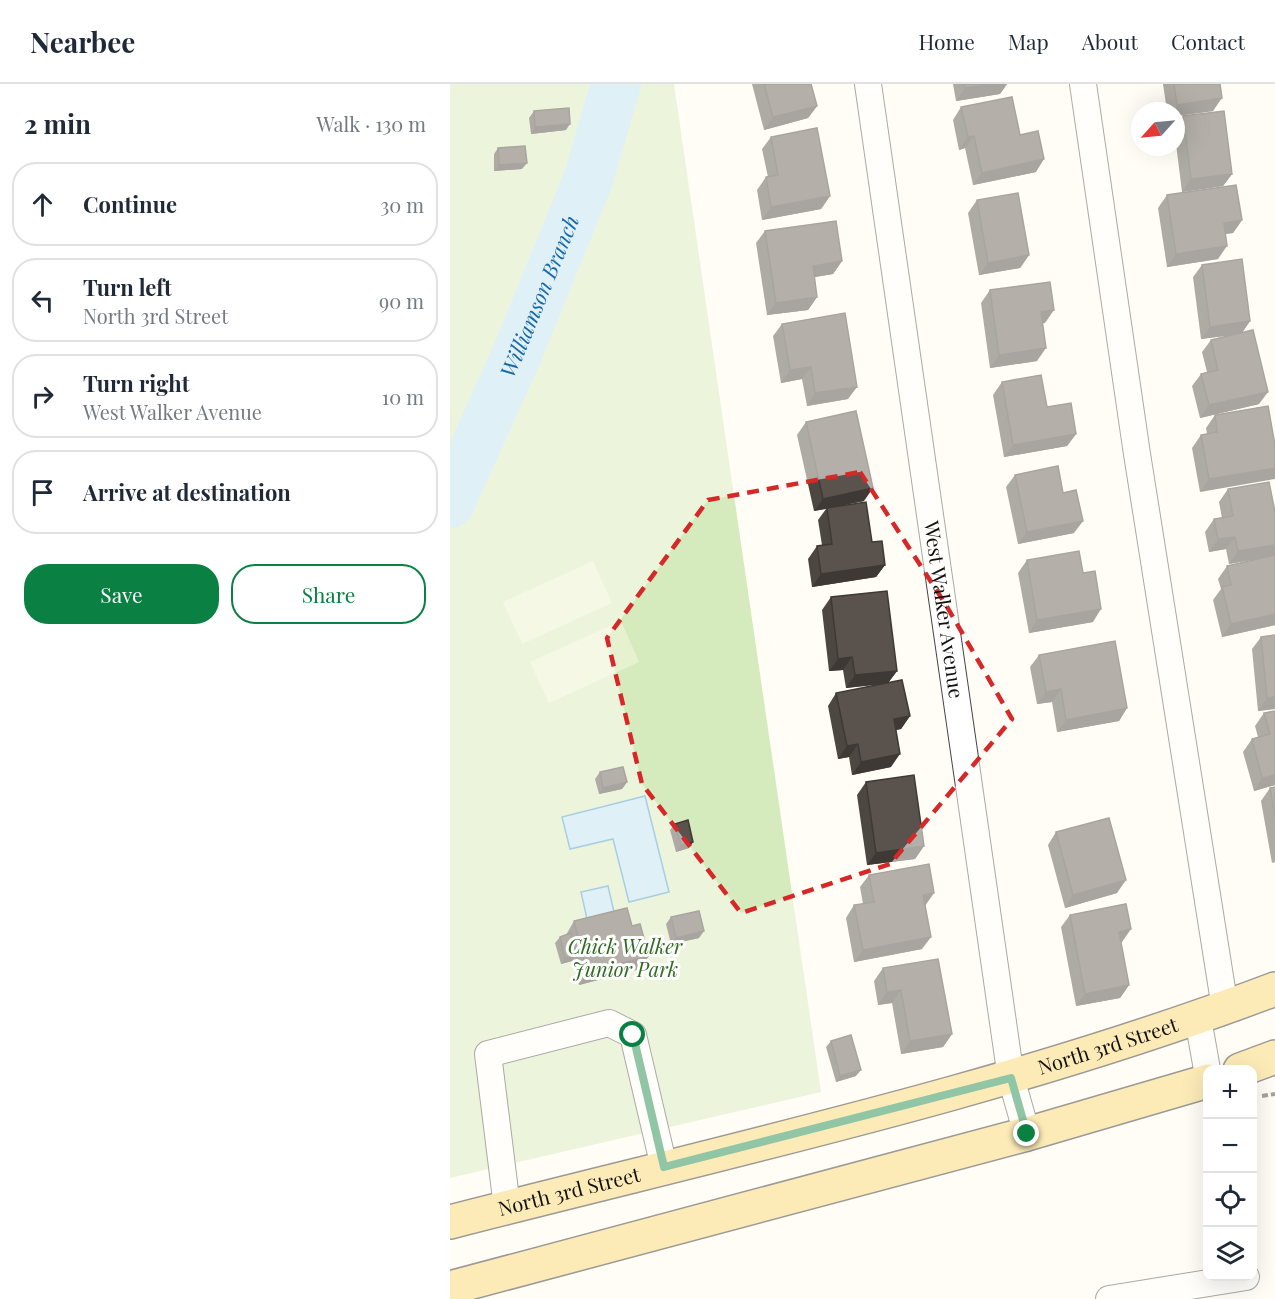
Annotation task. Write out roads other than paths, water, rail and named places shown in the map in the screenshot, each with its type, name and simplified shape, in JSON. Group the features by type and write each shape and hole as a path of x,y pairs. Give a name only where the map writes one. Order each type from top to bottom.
{"main road":[{"name":"North 3rd Street","path":"450,1222 1011,1078 1212,1013 1275,989"},
{"path":"1253,1065 1275,1057"},
{"path":"450,1288 1027,1134 1203,1082"}],"street":[{"name":"West Walker Avenue","path":"868,84 1011,1078 1027,1134"},
{"path":"1083,84 1137,454 1212,1013 1209,1065"},
{"path":"507,1207 488,1054 609,1023 633,1035 664,1167"},
{"path":"1109,1299 1247,1284"}],"water":[{"path":"645,796 669,892 629,902 613,839 570,849 562,817"},
{"path":"608,886 614,912 587,919 581,892"}],"waterway":[{"name":"Williamson Branch","path":"450,503 517,354 588,180 616,84"}],"park label":[{"name":"Chick Walker Junior Park","path":"625,958"}]}
